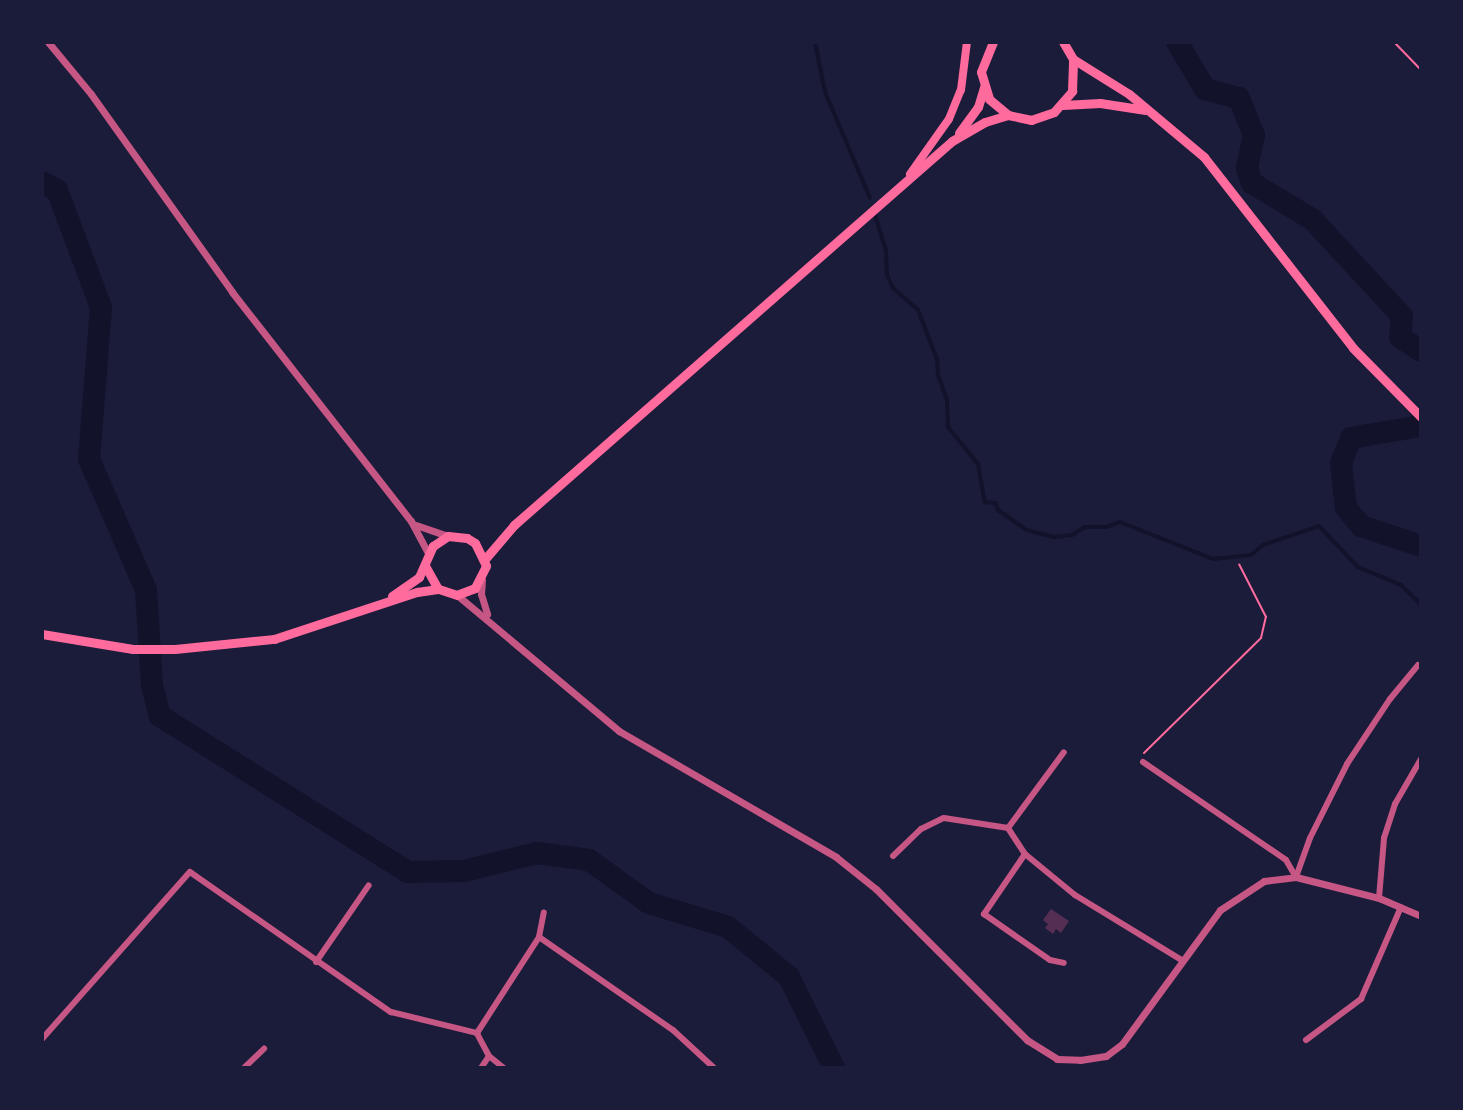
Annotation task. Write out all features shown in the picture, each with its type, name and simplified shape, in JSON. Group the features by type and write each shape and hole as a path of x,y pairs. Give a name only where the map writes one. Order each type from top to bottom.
{"main road":[{"path":"902,185 949,119 961,90 967,42"},
{"path":"992,42 981,72 989,99 1008,115 1031,120 1054,112 1063,105 1074,83 1073,59"},
{"path":"1063,42 1073,59 1148,110 1204,157 1353,348 1418,414"},
{"path":"42,634 140,649 175,649 274,639 438,589 457,595 467,593 482,580 485,559 514,525 952,141 978,107 984,87"},
{"path":"1063,105 1100,103 1148,110"},
{"path":"952,141 985,122 1008,115"},
{"path":"475,543 514,525"},
{"path":"368,608 413,583 426,567 428,553 448,536 457,535 475,543 485,559"},
{"path":"426,567 438,589"}],"street":[{"path":"48,42 91,94 232,292 411,521 428,553"},
{"path":"411,521 434,534 448,536"},
{"path":"482,580 481,594 490,620"},
{"path":"457,595 619,731 836,857 876,889 1027,1040 1057,1059 1087,1060 1106,1056 1122,1044 1220,910 1235,897 1264,881 1296,877 1379,898 1421,916"},
{"path":"1296,877 1310,838 1347,764 1390,699 1418,665"},
{"path":"1008,828 1064,752"},
{"path":"1379,898 1384,838 1395,804 1421,759"},
{"path":"1143,762 1286,860 1296,877"},
{"path":"893,856 921,829 944,818 1008,828 1025,854 1075,895 1183,961"},
{"path":"1025,854 984,914 1050,960 1064,963"},
{"path":"42,1039 190,872 391,1012 477,1033 489,1056 504,1068"},
{"path":"316,962 369,885"},
{"path":"1306,1040 1361,999 1401,907"},
{"path":"477,1033 539,937 544,912"},
{"path":"539,937 673,1030 714,1068"},
{"path":"244,1068 264,1049"},
{"path":"481,1068 489,1056"}],"path":[{"path":"1394,42 1421,70"},
{"path":"1143,762 1144,749 1261,638 1266,617 1239,564"}],"building":[{"path":"1051,909 1069,921 1061,933 1056,929 1053,934 1045,928 1048,924 1043,920"}],"waterway":[{"path":"815,42 825,92 870,198"},
{"path":"1177,42 1205,89 1239,98 1254,135 1247,168 1252,183 1313,220 1402,316 1400,337 1421,351"},
{"path":"42,182 57,190 101,307 89,459 146,590 152,685 160,716 408,872 464,871 537,853 589,860 649,903 728,927 789,977 834,1068"},
{"path":"875,215 886,251 887,275 893,288 918,310 937,359 938,375 947,400 948,427 978,464 985,502 995,503 998,510 1027,530 1054,537 1072,535 1085,527 1106,527 1120,522 1213,559 1251,555 1263,545 1319,526 1358,567 1401,585 1421,604"},
{"path":"1421,426 1351,438 1341,463 1346,508 1361,526 1421,546"}]}
